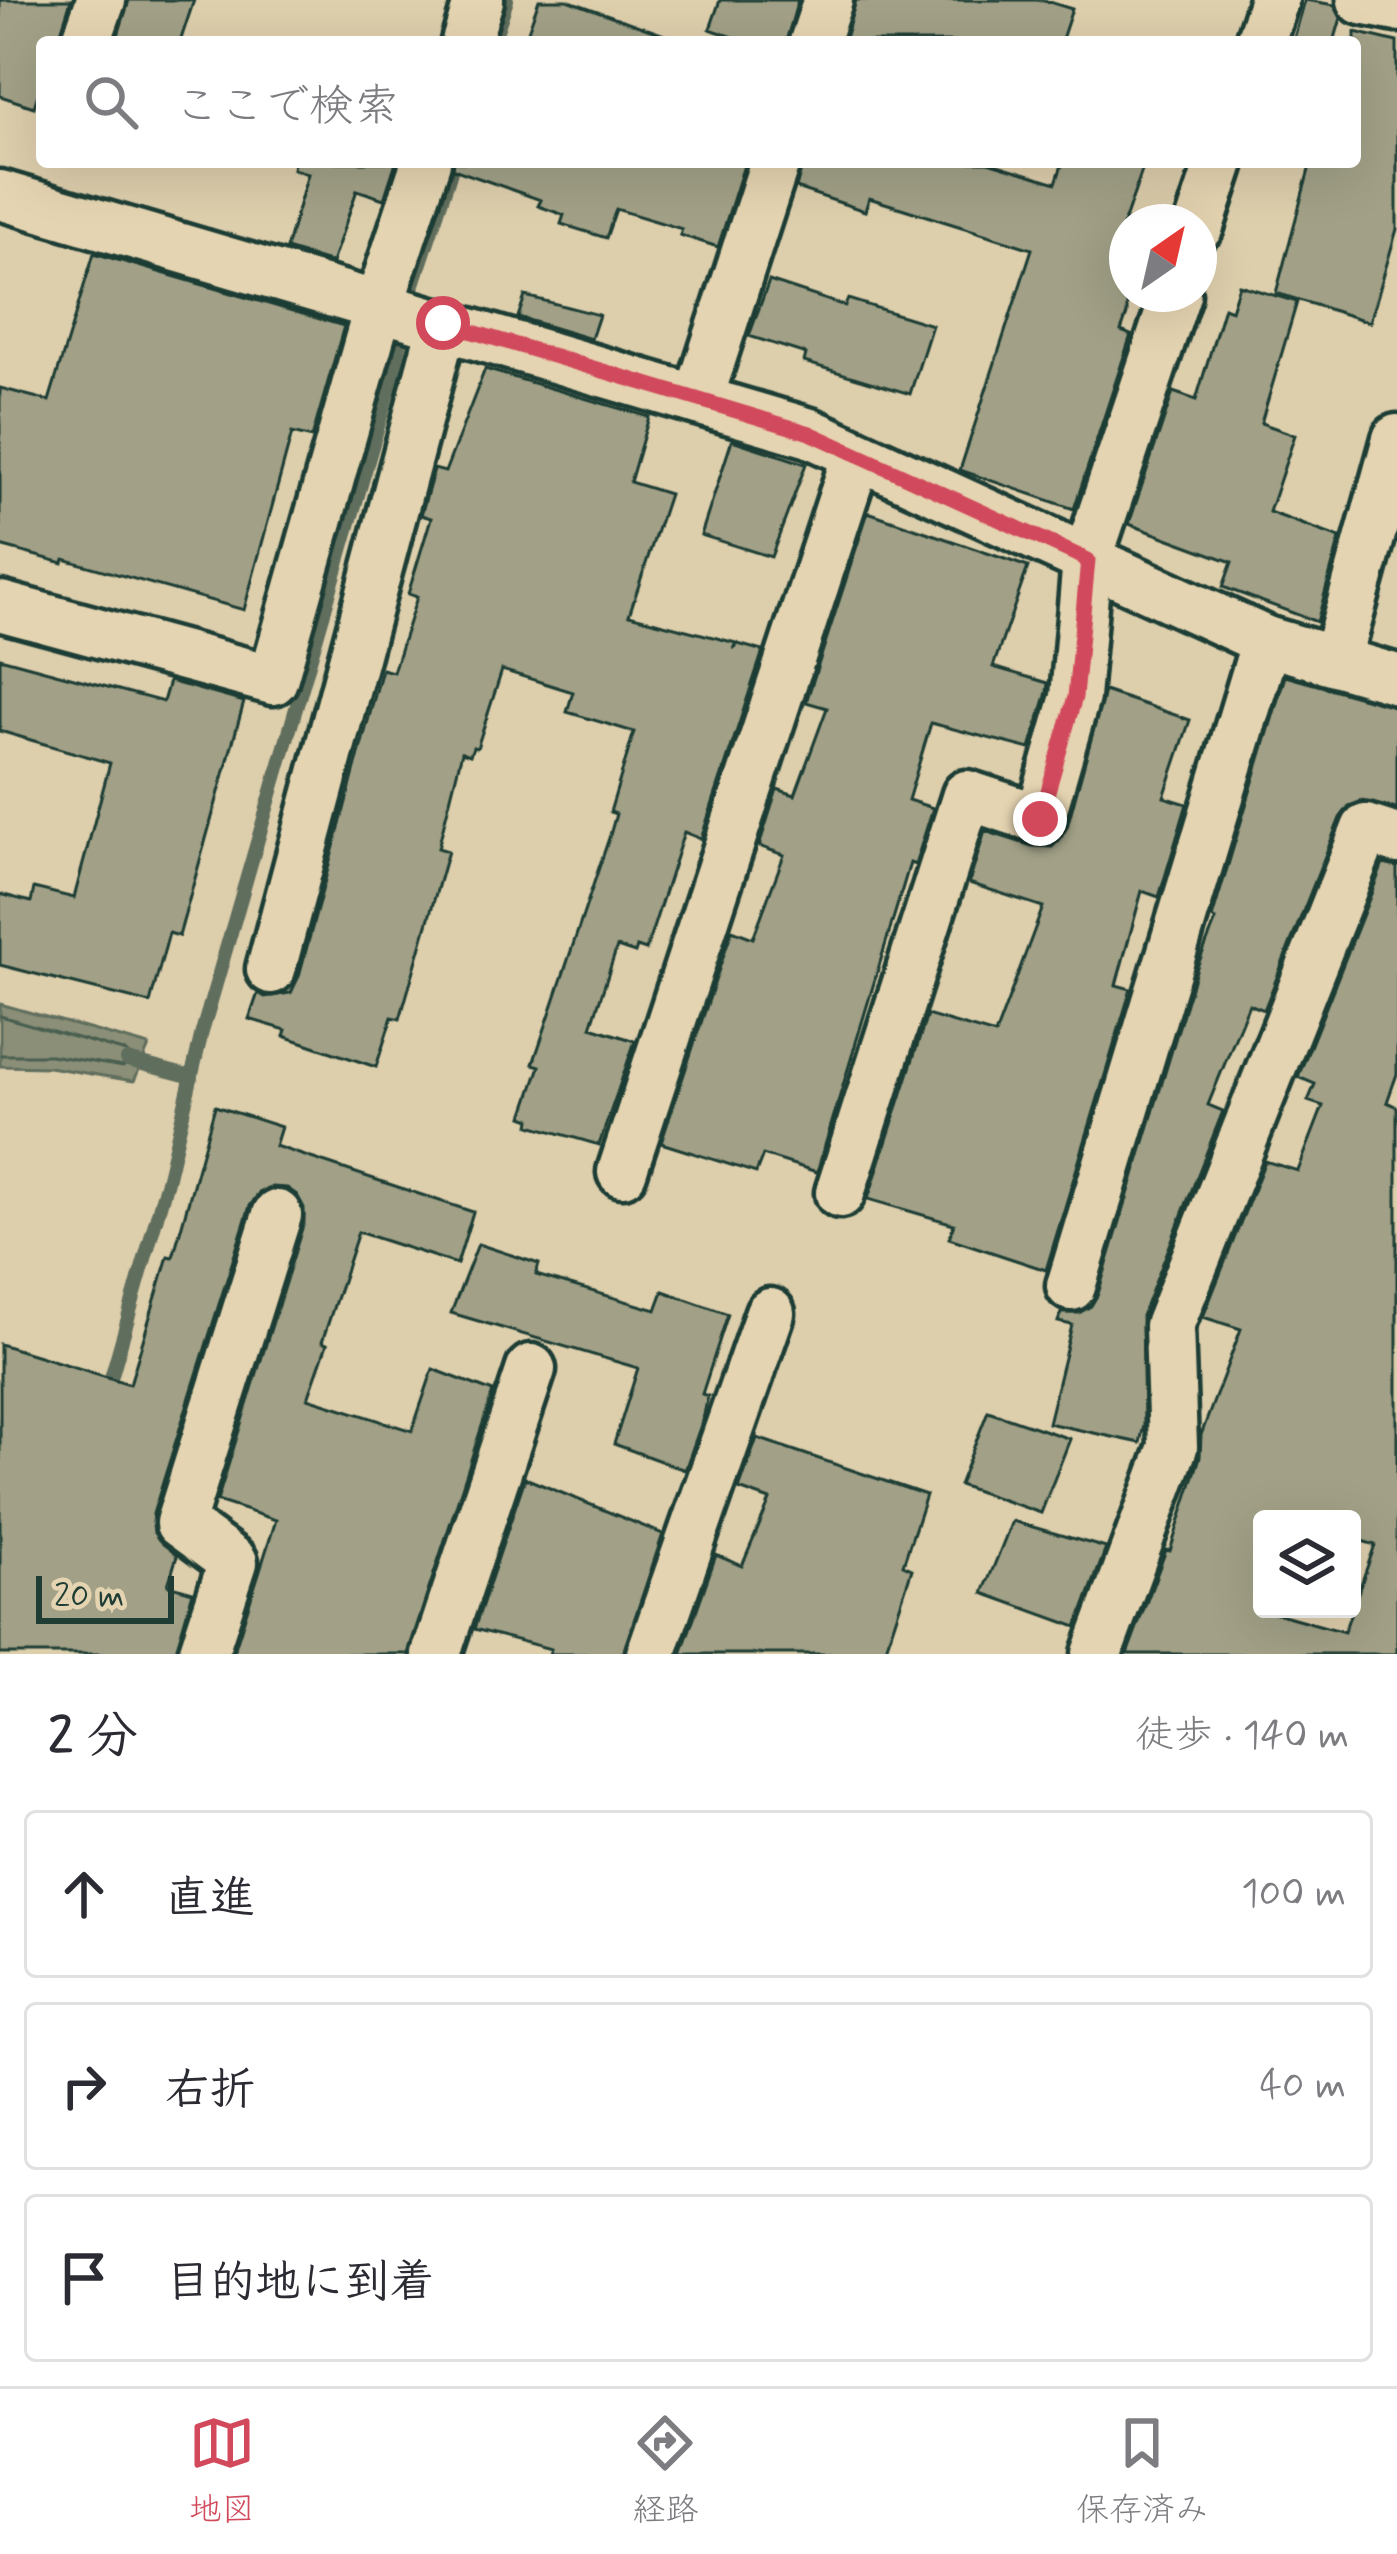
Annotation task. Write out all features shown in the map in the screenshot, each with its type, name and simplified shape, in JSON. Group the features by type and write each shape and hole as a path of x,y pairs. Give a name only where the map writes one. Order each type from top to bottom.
{"street":[{"path":"88,36 100,0"},
{"path":"468,36 479,0"},
{"path":"816,36 827,0"},
{"path":"1262,36 1274,0"},
{"path":"1363,0 1397,7"},
{"path":"271,969 409,313 425,168"},
{"path":"698,400 773,168"},
{"path":"1206,204 1218,168"},
{"path":"24,186 409,313 810,433 1266,640 1397,680"},
{"path":"840,1193 967,795 1040,819 1075,697 1088,560 1170,312"},
{"path":"0,605 273,680 409,313"},
{"path":"1336,661 1397,439"},
{"path":"622,1172 857,455"},
{"path":"1071,1286 1266,640"},
{"path":"1097,1654 1173,1447 1168,1326 1366,829 1397,839"},
{"path":"203,1654 233,1562 181,1523 277,1216"},
{"path":"651,1654 770,1313"},
{"path":"436,1654 531,1369"}],"water":[{"path":"0,1004 149,1046 134,1081 49,1067 0,1066"}],"building":[{"path":"0,0 71,0 60,36 36,36 34,107 0,96"},
{"path":"129,0 194,0 182,36 118,36"},
{"path":"539,0 567,0 667,36 526,36"},
{"path":"720,0 798,0 788,36 730,36 710,29"},
{"path":"856,0 1043,0 1072,9 1063,36 846,36"},
{"path":"1305,0 1335,5 1341,18 1336,36 1295,36"},
{"path":"1355,32 1397,42 1397,229 1370,322 1276,293 1309,168 1361,168 1361,36"},
{"path":"394,168 384,199 357,190 332,263 286,249 308,174 293,169"},
{"path":"743,168 718,247 680,235 682,229 616,209 606,238 561,224 564,215 538,206 541,200 453,169"},
{"path":"801,168 1007,168 1056,183 1061,168 1143,168 1130,204 1109,204 1109,312 1127,312 1121,331 1131,335 1074,509 960,470 1032,249 869,198 865,211 796,188"},
{"path":"94,253 344,326 312,438 292,433 244,610 64,559 63,563 0,546 0,388 49,401"},
{"path":"769,281 845,306 848,299 932,325 910,394 804,362 806,354 749,336"},
{"path":"1239,285 1297,302 1261,423 1295,435 1269,512 1340,538 1317,622 1223,587 1232,562 1129,524 1173,392 1196,400 1224,307 1231,310"},
{"path":"525,296 599,315 591,339 518,317"},
{"path":"485,369 649,417 630,482 669,494 629,615 736,643 733,649 738,644 763,651 701,839 684,832 646,950 637,947 635,953 617,947 591,1027 635,1041 599,1145 530,1125 531,1119 523,1116 540,1066 533,1064 610,835 616,814 610,812 634,732 567,712 573,692 502,670 477,748 470,755 462,752 438,848 448,851 400,1019 392,1017 376,1067 249,1019 258,993 265,997 291,993 299,976 382,669 393,672 417,597 408,594 431,518 421,515 434,469 445,472"},
{"path":"732,440 806,464 771,557 701,535"},
{"path":"868,512 1028,567 993,667 1048,683 1047,692 1030,749 931,723 908,800 933,808 915,865 910,863 817,1172 763,1155 756,1173 661,1143 732,930 753,938 784,855 759,846 777,789 795,795 827,708 806,702"},
{"path":"0,658 163,702 169,681 244,702 179,936 169,933 150,1003 0,965 0,894 31,902 34,888 74,898 110,763 0,731"},
{"path":"1285,676 1397,707 1397,809 1362,801 1349,806 1340,818 1264,1010 1249,1004 1208,1105 1223,1111 1142,1316 1144,1425 1140,1443 1048,1423 1072,1325 1058,1322 1061,1313 1079,1313 1091,1306 1098,1294 1197,967 1216,920 1212,918"},
{"path":"1104,691 1190,720 1164,797 1187,804 1159,897 1142,891 1116,985 1131,989 1046,1270 949,1238 954,1224 868,1199 927,1015 995,1035 1043,907 969,883 985,831 1032,846 1052,847 1060,839"},
{"path":"1383,864 1397,867 1397,1074 1387,1102 1397,1107 1397,1654 1127,1654 1166,1550 1170,1551 1200,1457 1201,1435 1241,1329 1203,1317 1265,1161 1298,1171 1323,1106 1308,1101 1315,1084 1298,1077"},
{"path":"215,1106 281,1127 275,1146 473,1212 457,1264 358,1232 308,1398 412,1431 433,1369 493,1392 408,1654 233,1654 276,1520 217,1501 304,1222 297,1195 287,1188 272,1187 259,1193 250,1206 153,1514 154,1533 177,1556 168,1585 193,1592 175,1654 0,1654 0,1344 130,1384 168,1256 173,1257"},
{"path":"478,1244 539,1264 536,1275 656,1310 663,1291 728,1314 702,1394 708,1396 703,1419 685,1470 614,1444 638,1368 451,1313"},
{"path":"988,1411 1070,1439 1041,1513 959,1485"},
{"path":"757,1438 926,1495 903,1565 912,1569 884,1654 681,1654 716,1555 742,1566 770,1500 739,1489"},
{"path":"525,1478 663,1534 623,1654 549,1654 551,1649 474,1629"},
{"path":"1012,1521 1106,1548 1077,1627 983,1593"}],"waterway":[{"path":"495,36 507,0"},
{"path":"107,1392 167,1181 202,1032 396,364 411,293 452,168"},
{"path":"127,1060 192,1077"}],"route":[{"path":"443,323 810,433 1088,560 1075,697 1040,819"}]}
